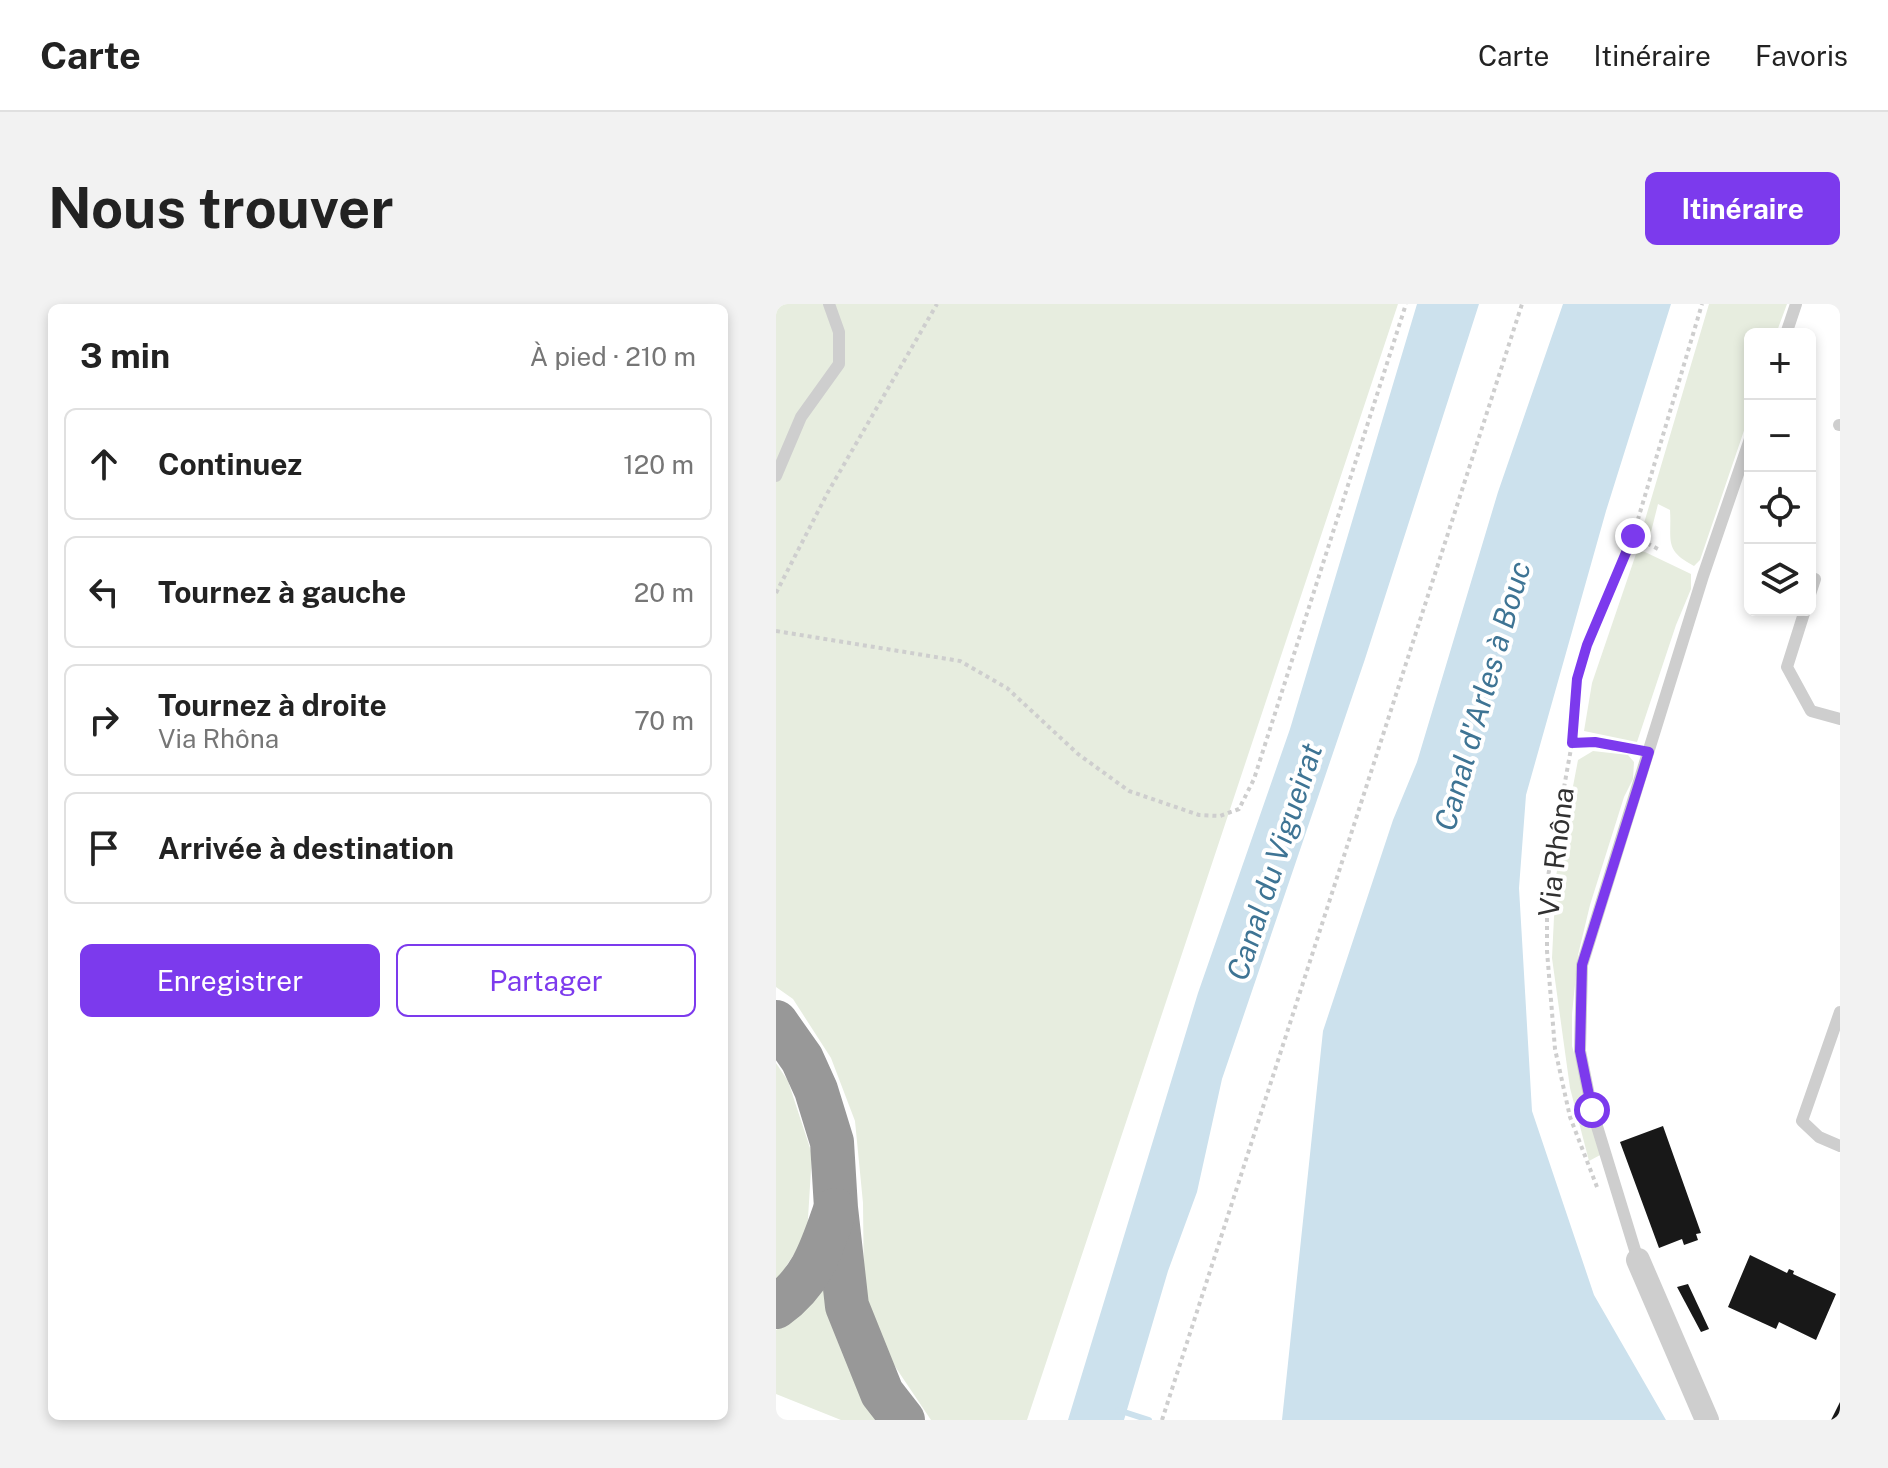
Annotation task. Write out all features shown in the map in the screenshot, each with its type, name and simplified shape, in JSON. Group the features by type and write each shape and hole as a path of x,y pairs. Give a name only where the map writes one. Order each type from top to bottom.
{"highway":[{"path":"776,1022 802,1059 816,1090 832,1142 847,1306 882,1393 903,1420"},
{"path":"776,1307 802,1285 823,1245 836,1208"}],"street":[{"path":"1638,1260 1707,1420"}],"lane":[{"path":"776,476 801,417 839,364 839,332 829,304"},
{"path":"1788,328 1796,304"},
{"path":"1638,1260 1592,1110 1580,1051 1582,965 1703,576 1744,456"},
{"path":"1803,616 1787,667 1811,711 1840,719"},
{"path":"1840,1012 1802,1121 1819,1137 1840,1146"}],"path":[{"path":"776,593 828,492 937,304"},
{"path":"776,631 960,661 1007,688 1078,754 1129,791 1199,815 1220,816 1239,809 1254,779 1406,304"},
{"path":"1162,1420 1522,304"},
{"name":"Via Rhôna","path":"1603,1199 1570,1117 1555,1049 1547,951 1547,882 1572,743 1577,679 1587,645 1633,536 1702,304"},
{"path":"1633,536 1658,549"},
{"path":"1572,743 1595,742 1649,752"}],"shaded area":[{"path":"776,304 1398,304 1027,1420 931,1420 890,1359 864,1294 863,1203 855,1121 831,1058 793,999 776,987"},
{"path":"1709,304 1787,304 1778,328 1744,328 1744,431 1700,560 1694,566 1673,549 1670,510 1658,504 1650,536 1642,530"},
{"path":"1637,551 1691,574 1691,589 1637,742 1584,731 1592,683"},
{"path":"1593,751 1628,755 1634,762 1633,779 1624,797 1590,905 1578,955 1572,1046 1602,1154 1589,1161 1570,1088 1552,958 1556,876 1578,760"},
{"path":"776,1063 788,1081 812,1154 807,1234 776,1282"},
{"path":"823,1290 830,1296 881,1420 841,1420 776,1394 776,1330 805,1309"}],"water":[{"name":"Canal du Vigueirat","path":"1417,304 1479,304 1365,659 1222,1079 1197,1192 1168,1271 1124,1420 1068,1420 1198,993 1290,729"},
{"name":"Canal d'Arles à Bouc","path":"1563,304 1671,304 1606,511 1526,795 1519,888 1532,1111 1594,1295 1666,1420 1282,1420 1323,1031 1393,820 1417,762 1498,492"}],"building":[{"path":"1663,1126 1701,1233 1696,1234 1698,1240 1684,1245 1682,1239 1659,1248 1620,1142"},
{"path":"1750,1255 1787,1273 1789,1269 1794,1271 1793,1274 1836,1294 1816,1340 1779,1322 1776,1329 1728,1307"},
{"path":"1688,1284 1709,1329 1701,1332 1677,1287"},
{"path":"1840,1402 1840,1420 1831,1420"}],"waterway":[{"path":"1118,1410 1149,1420"}],"route":[{"path":"1592,1110 1580,1051 1582,965 1649,752 1595,742 1572,743 1577,679 1587,645 1633,536"}]}
